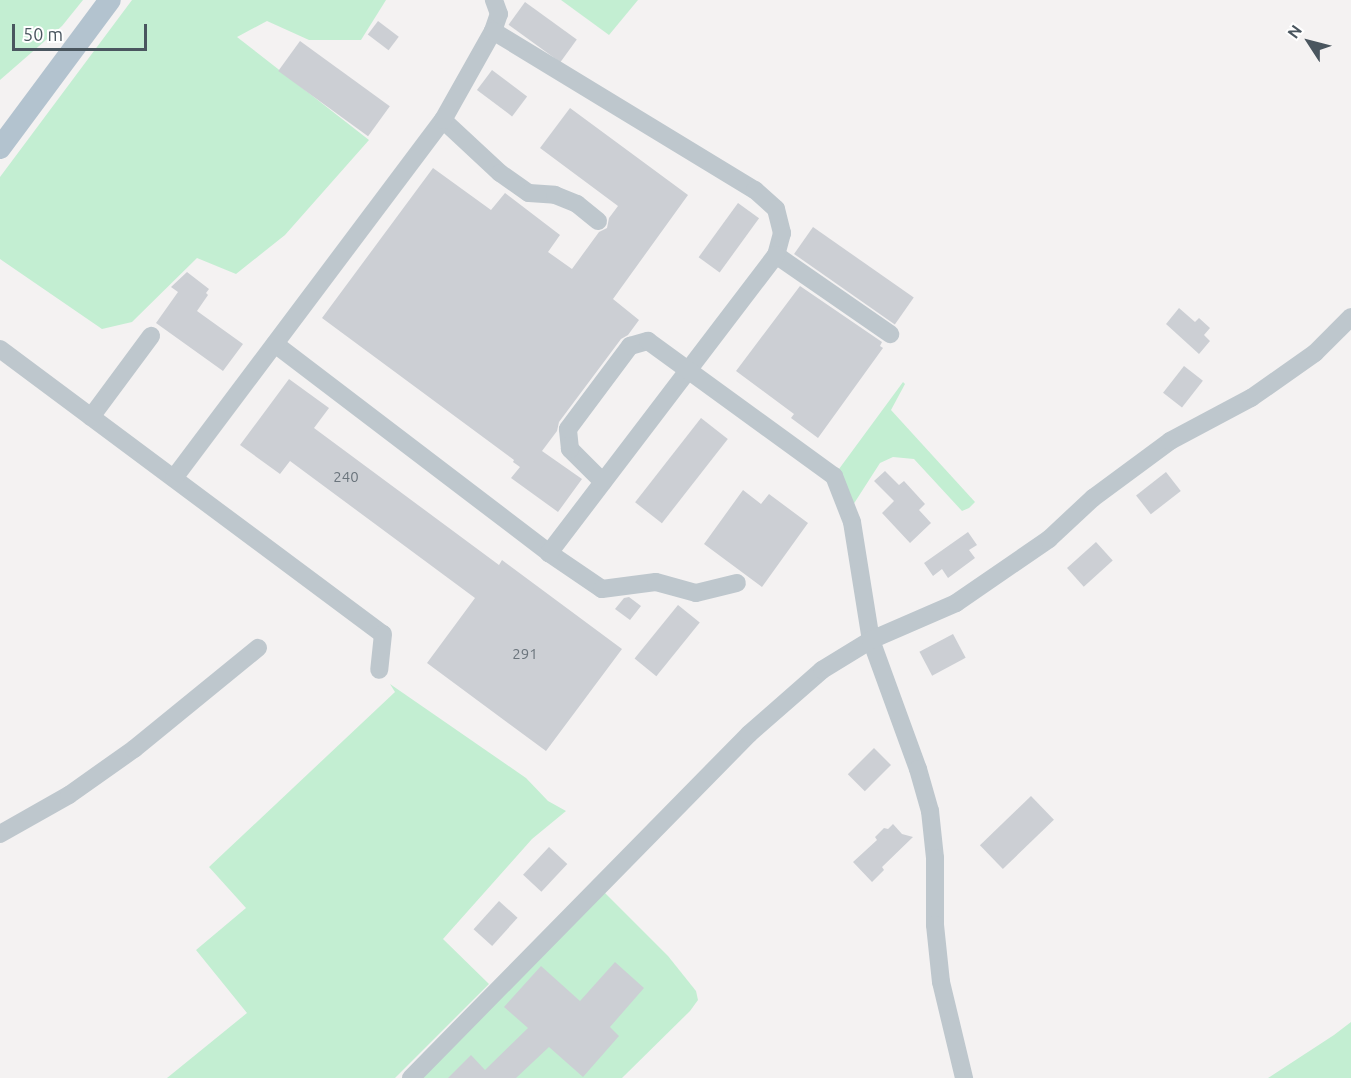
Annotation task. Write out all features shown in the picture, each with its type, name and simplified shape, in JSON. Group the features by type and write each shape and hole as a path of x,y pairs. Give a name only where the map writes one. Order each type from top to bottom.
{"main road":[{"path":"0,148 45,91 110,0"}],"street":[{"path":"174,478 443,120 493,31 500,14 494,0"},
{"path":"493,31 755,190 776,209 782,233 776,255 549,553"},
{"path":"0,131 45,91"},
{"path":"443,120 500,172 529,193 555,195 577,204 598,221"},
{"path":"776,255 890,334"},
{"path":"411,1078 749,734 822,670 871,640 956,603 1049,539 1093,498 1170,441 1251,398 1315,353 1351,317"},
{"path":"91,417 151,336"},
{"path":"603,482 570,449 568,429 630,346 648,341 834,476 852,522 871,640 918,769 930,811 935,858 935,925 941,982 964,1078"},
{"path":"275,344 549,553 603,589 656,582 696,592 737,583"},
{"path":"0,349 383,634 379,670"},
{"path":"0,834 69,795 125,755 258,648"}],"green space":[{"path":"0,0 83,0 62,26 0,80"},
{"path":"132,0 386,0 361,40 309,40 267,21 237,37 369,140 285,235 236,274 197,258 132,322 102,329 0,259 0,177"},
{"path":"561,0 638,0 609,35"},
{"path":"903,382 905,384 891,410 975,502 969,508 962,511 914,459 893,457 880,463 853,505 839,469"},
{"path":"390,684 526,778 548,801 566,811 532,839 443,939 489,984 395,1078 167,1078 247,1013 196,950 246,908 209,867 395,692"},
{"path":"603,891 668,956 696,991 698,1000 690,1011 622,1078 418,1078"},
{"path":"1351,1022 1351,1078 1268,1078 1334,1035"}],"building":[{"path":"525,2 577,40 560,62 509,25"},
{"path":"378,21 399,37 389,50 368,35"},
{"path":"300,41 390,106 368,136 278,71"},
{"path":"492,70 527,96 512,116 477,90"},
{"path":"570,108 688,195 613,299 639,320 628,335 621,339 559,422 557,431 542,451 582,479 558,512 511,478 520,467 513,462 514,460 322,318 433,168 491,210 505,193 560,235 548,252 572,269 599,232 607,228 609,218 618,206 540,148"},
{"path":"738,203 759,218 720,272 699,257"},
{"path":"813,227 914,298 895,325 794,254"},
{"path":"187,272 209,289 206,293 208,295 197,311 243,344 223,371 156,323 178,292 171,287"},
{"path":"800,286 882,342 880,346 883,348 818,438 791,418 794,414 736,371"},
{"path":"1179,308 1195,322 1199,318 1210,328 1204,335 1210,341 1199,354 1166,324"},
{"path":"1184,366 1203,381 1182,408 1163,393"},
{"path":"289,379 329,408 314,428 499,565 502,560 622,649 546,751 427,663 475,598 290,461 280,474 240,445"},
{"path":"701,418 728,439 662,523 635,502"},
{"path":"885,471 899,485 904,481 925,504 919,510 931,523 910,543 882,513 894,501 874,481"},
{"path":"1166,472 1181,491 1151,514 1136,495"},
{"path":"743,490 761,504 769,494 808,523 762,587 704,544"},
{"path":"968,532 977,545 969,550 975,558 948,578 942,569 933,576 924,563"},
{"path":"1096,542 1113,561 1084,587 1067,568"},
{"path":"629,597 641,606 630,620 615,609 624,598"},
{"path":"678,605 700,623 656,676 635,659"},
{"path":"953,634 966,658 932,676 919,652"},
{"path":"874,748 891,765 865,791 848,774"},
{"path":"1031,796 1054,820 1003,869 980,845"},
{"path":"893,824 902,834 913,837 882,867 884,870 872,882 853,862 877,840 875,837 884,828 888,829"},
{"path":"549,847 567,864 541,892 523,875"},
{"path":"499,901 518,918 492,946 474,929"},
{"path":"615,962 644,988 610,1027 619,1036 583,1077 549,1047 516,1078 448,1078 471,1055 485,1070 528,1028 504,1007 541,966 580,1001"}]}
